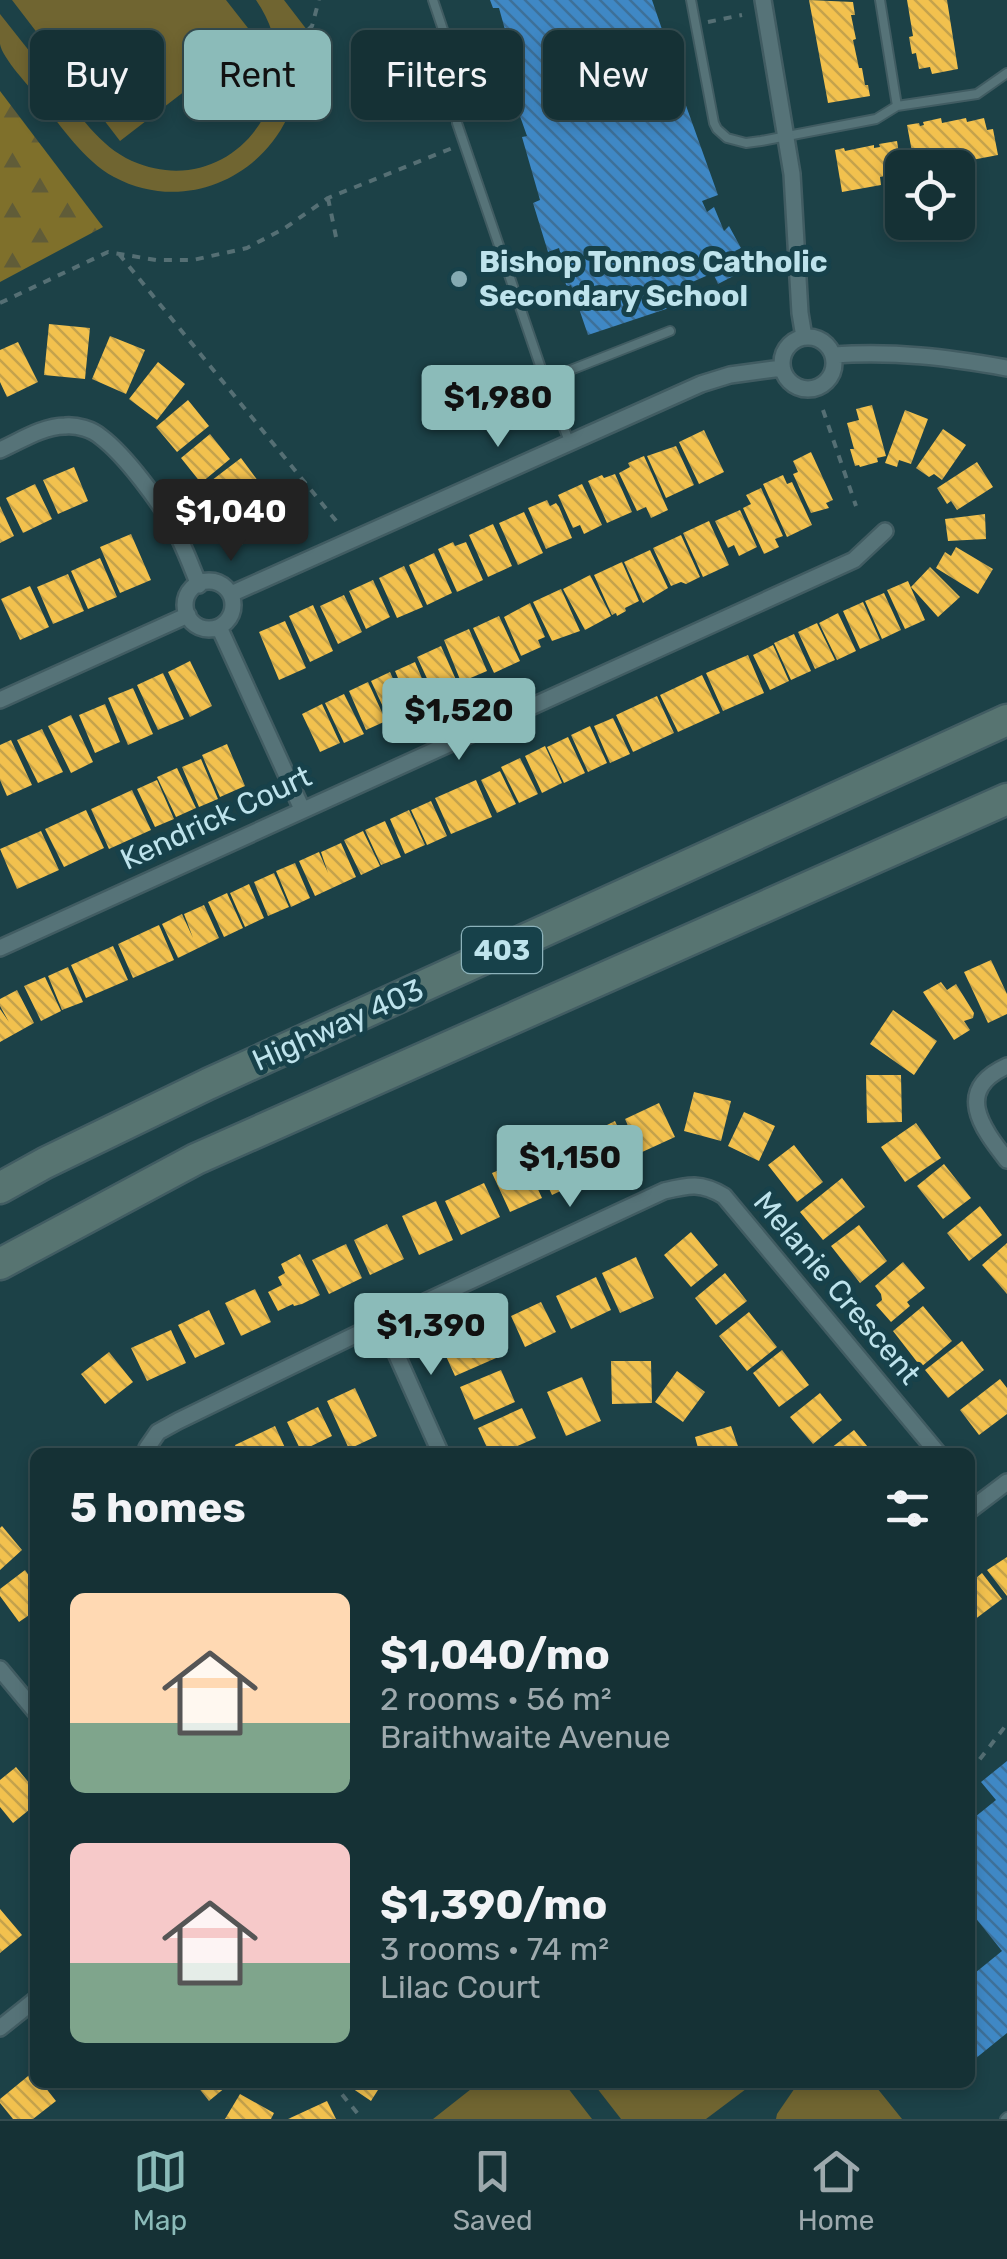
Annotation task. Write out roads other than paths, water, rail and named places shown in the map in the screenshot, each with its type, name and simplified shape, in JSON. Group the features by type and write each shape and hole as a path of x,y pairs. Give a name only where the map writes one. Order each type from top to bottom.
{"highway":[{"name":"Highway 403","path":"0,1188 208,1084 1007,720"},
{"name":"403","path":"0,1264 196,1158 1007,799"}],"street":[{"path":"763,0 795,198 804,337"},
{"path":"804,337 820,339 833,355 830,377 813,388 797,387 782,368 784,351 804,337"},
{"path":"833,355 944,356 1007,368"},
{"path":"231,594 701,384 730,375 782,368"},
{"path":"0,450 62,425 78,426 100,435 167,516 199,584"},
{"name":"Kendrick Court","path":"0,948 854,560 886,531"},
{"path":"214,581 231,594 231,616 219,627 206,629 188,616 186,600 199,584 214,581"},
{"path":"0,700 188,616"},
{"path":"219,627 302,809"},
{"path":"1007,1066 982,1082 976,1113 1007,1160"},
{"name":"Melanie Crescent","path":"147,1448 158,1432 178,1420 664,1191 689,1185 710,1188 724,1196 934,1448"},
{"path":"382,1322 438,1448"},
{"path":"975,1501 1007,1482"},
{"path":"0,1669 30,1705"},
{"path":"0,2028 30,2004"}],"lane":[{"path":"432,0 462,86 457,124 570,442"},
{"path":"691,0 717,129 728,138 746,142 876,120 897,106 977,94 1007,74"},
{"path":"880,0 897,106"},
{"path":"545,380 670,331"}],"place":[{"name":"Bishop Tonnos Catholic Secondary School","path":"459,279"}]}
